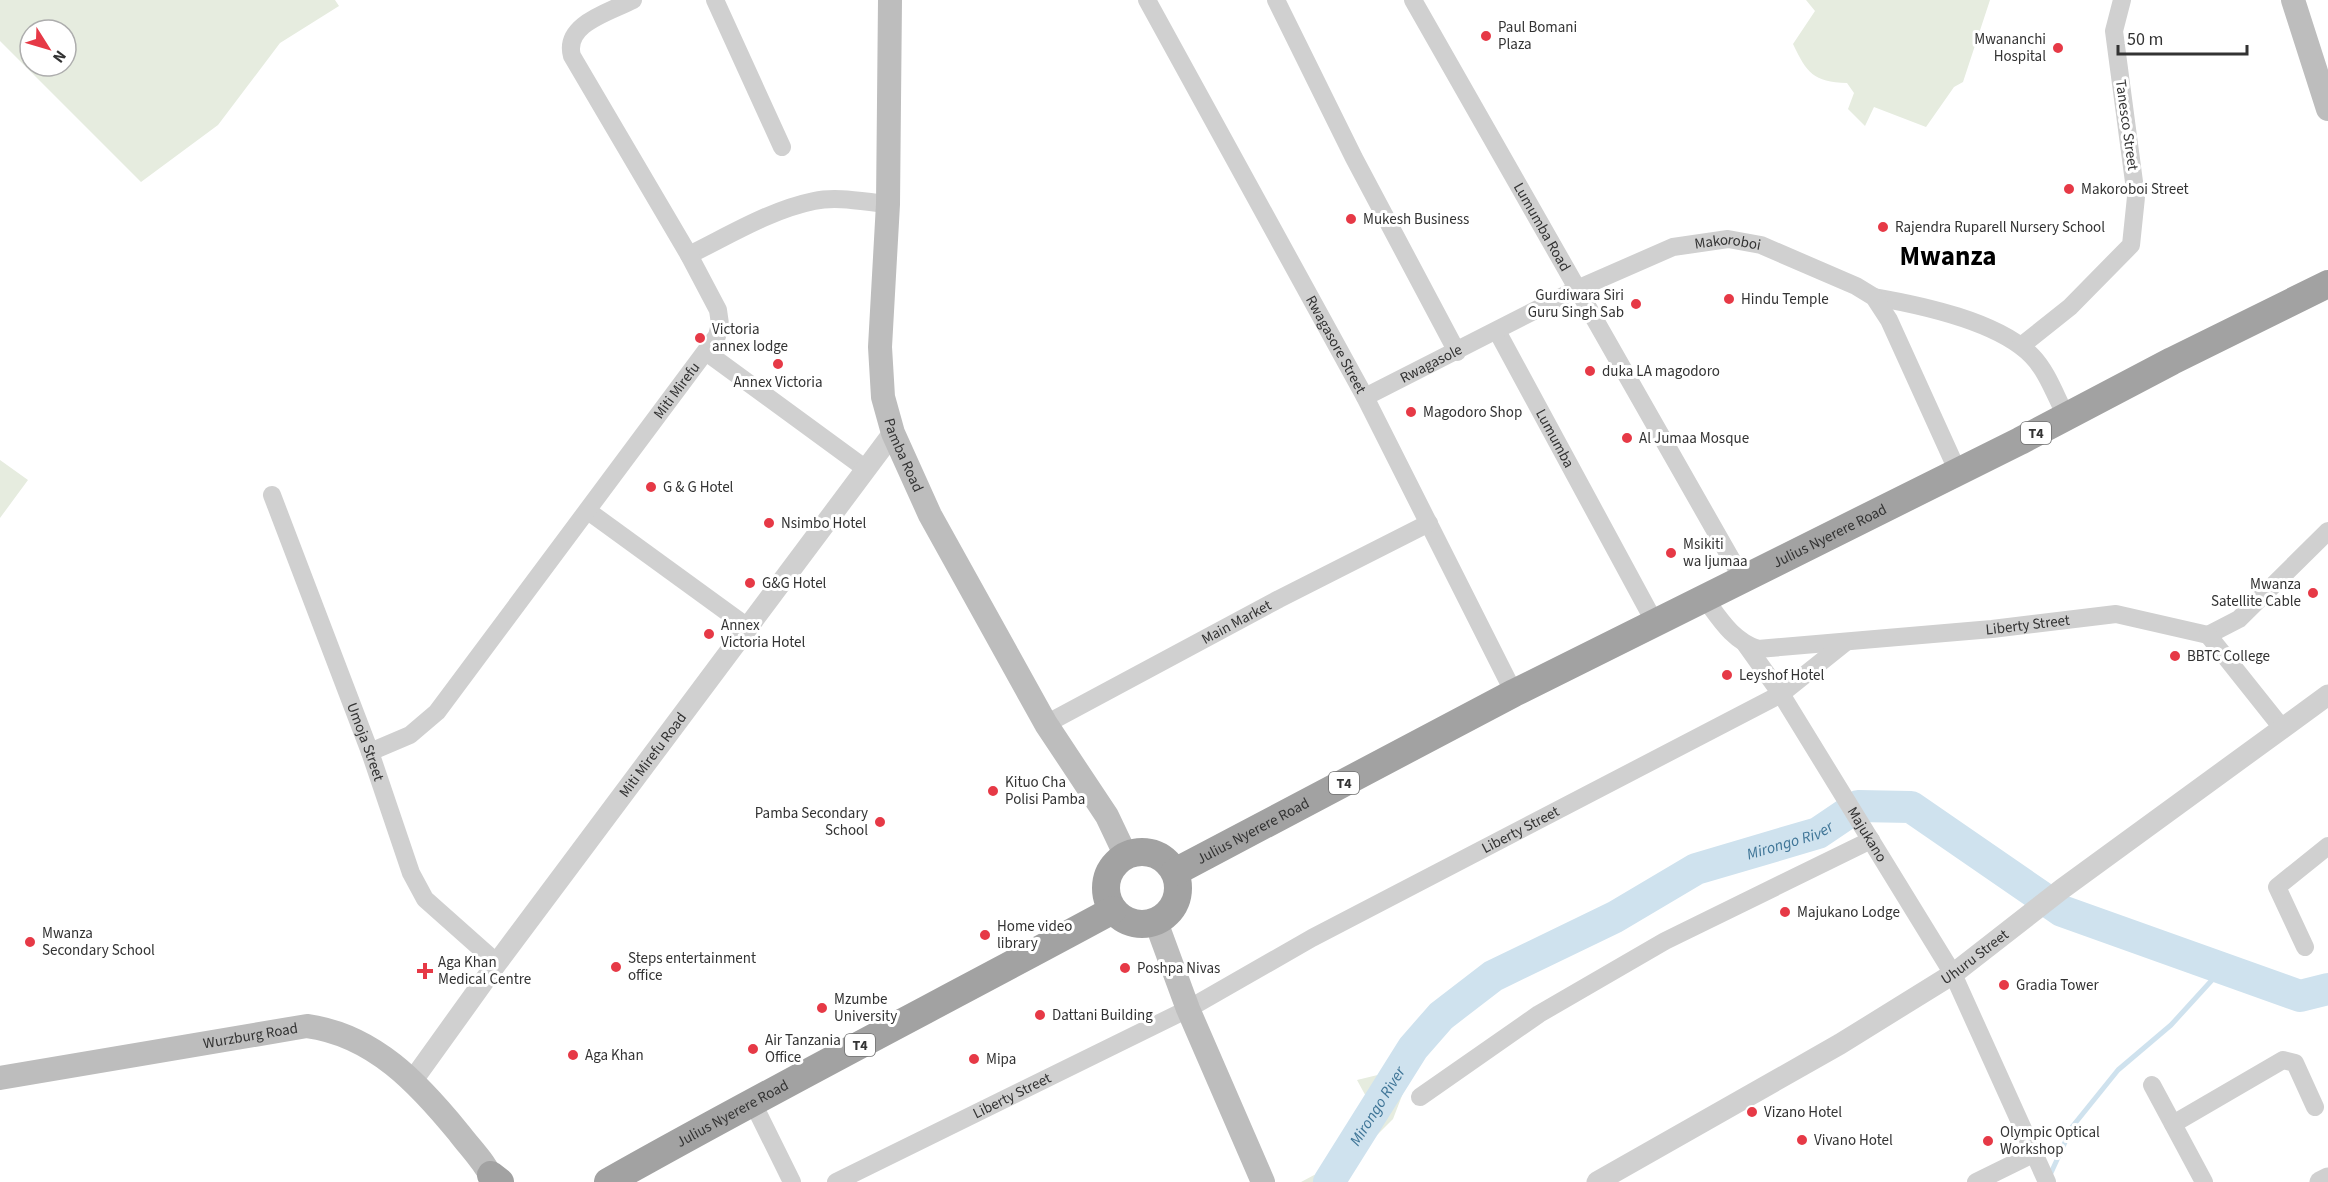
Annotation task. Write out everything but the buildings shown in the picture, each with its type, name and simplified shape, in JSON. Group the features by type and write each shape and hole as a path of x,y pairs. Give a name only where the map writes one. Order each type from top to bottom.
{"highway":[{"name":"Julius Nyerere Road","path":"1174,872 1514,693 1958,472 2328,284"},
{"path":"1137,852 1159,856 1174,872 1178,885 1176,899 1170,912 1156,922 1132,923 1113,910 1107,902 1104,890 1112,869 1126,856 1137,852"},
{"name":"Julius Nyerere Road","path":"608,1182 752,1101 952,998 1113,910"}],"main road":[{"name":"Pamba Road","path":"890,0 888,204 880,347 884,397 893,433 930,514 1046,724 1107,816 1126,856"},
{"path":"2293,0 2328,109"},
{"path":"1156,922 1188,1009 1263,1182"},
{"name":"Wurzburg Road","path":"0,1078 308,1026 348,1035 413,1080 462,1137 491,1180"}],"street":[{"name":"Miti Mirefu","path":"370,752 410,735 437,712 717,336 719,317 689,255 572,56 569,45 573,33 633,0"},
{"path":"715,0 782,147"},
{"name":"Rwagasore Street","path":"1146,0 1365,397 1514,693"},
{"path":"1276,0 1354,158 1457,351"},
{"name":"Lumumba Road","path":"1413,0 1742,578"},
{"name":"Tanesco Street","path":"2021,346 2070,307 2131,245 2136,197 2114,31 2122,0"},
{"path":"689,255 756,222 814,201 888,204"},
{"name":"Makoroboi","path":"1577,289 1672,247 1728,239 1761,245 1792,257 1874,297 1922,306 1978,324 2021,346 2041,367 2066,416"},
{"path":"1497,331 1577,289"},
{"path":"1874,297 1889,320 1958,472"},
{"name":"Rwagasole","path":"1365,397 1497,331"},
{"name":"Lumumba","path":"1497,331 1655,623"},
{"path":"706,352 866,469"},
{"name":"Miti Mirefu Road","path":"413,1080 497,963 893,433"},
{"name":"Umoja Street","path":"272,495 370,752 411,873 425,899 497,963"},
{"path":"588,511 749,628"},
{"name":"Main Market","path":"1046,724 1280,599 1429,524"},
{"path":"2282,728 2208,635 2240,619 2328,531"},
{"path":"1705,598 1732,635 1746,645"},
{"name":"Liberty Street","path":"1746,645 1758,649 1846,642 1992,629 2116,614 2208,635"},
{"name":"Liberty Street","path":"836,1182 1188,1009 1312,938 1781,694 1846,642"},
{"name":"Majukano","path":"1746,645 1781,694 1844,794 1953,974 2047,1182"},
{"name":"Uhuru Street","path":"1597,1182 1840,1044 1953,974 2062,889 2328,695"},
{"path":"1420,1097 1539,1014 1655,947 1868,835"},
{"path":"2305,948 2277,887 2328,846"},
{"path":"2173,1124 2283,1060 2295,1064 2315,1107"},
{"path":"2152,1085 2204,1182"},
{"path":"752,1101 792,1182"},
{"path":"1976,1182 2035,1159"},
{"path":"2320,1182 2328,1178"}],"shaded area":[{"path":"0,0 335,0 339,6 280,43 218,125 141,182 37,78 78,78 78,18 18,18 18,59 0,41"},
{"path":"1806,0 1990,0 1963,82 1954,87 1926,127 1874,107 1865,126 1848,109 1854,93 1847,83 1826,81 1807,69 1793,44 1815,11"},
{"path":"0,460 28,480 0,518"},
{"path":"1419,1035 1425,1056 1415,1062 1393,1119 1362,1150 1340,1182 1301,1182 1333,1165 1347,1134 1369,1102 1357,1080 1390,1072 1407,1047 1403,1038"}],"waterway":[{"name":"Mirongo River","path":"1329,1182 1413,1048 1441,1016 1493,976 1615,917 1696,869 1818,833 1858,806 1911,807 2062,911 2300,996 2328,989"},
{"path":"2050,1175 2072,1127 2118,1070 2171,1025 2223,968"}],"place":[{"name":"Paul Bomani Plaza","path":"1486,36"},
{"name":"Mwananchi Hospital","path":"2058,48"},
{"name":"Makoroboi Street","path":"2069,189"},
{"name":"Mukesh Business","path":"1351,219"},
{"name":"Rajendra Ruparell Nursery School","path":"1883,227"},
{"name":"Hindu Temple","path":"1729,299"},
{"name":"Gurdiwara Siri Guru Singh Sab","path":"1636,304"},
{"name":"Victoria annex lodge","path":"700,338"},
{"name":"Annex Victoria","path":"778,364"},
{"name":"duka LA magodoro","path":"1590,371"},
{"name":"Magodoro Shop","path":"1411,412"},
{"name":"Al Jumaa Mosque","path":"1627,438"},
{"name":"G & G Hotel","path":"651,487"},
{"name":"Nsimbo Hotel","path":"769,523"},
{"name":"Msikiti wa Ijumaa","path":"1671,553"},
{"name":"G&G Hotel","path":"750,583"},
{"name":"Mwanza Satellite Cable","path":"2313,593"},
{"name":"Annex Victoria Hotel","path":"709,634"},
{"name":"BBTC College","path":"2175,656"},
{"name":"Leyshof Hotel","path":"1727,675"},
{"name":"Kituo Cha Polisi Pamba","path":"993,791"},
{"name":"Pamba Secondary School","path":"880,822"},
{"name":"Majukano Lodge","path":"1785,912"},
{"name":"Home video library","path":"985,935"},
{"name":"Mwanza Secondary School","path":"30,942"},
{"name":"Steps entertainment office","path":"616,967"},
{"name":"Poshpa Nivas","path":"1125,968"},
{"name":"Aga Khan Medical Centre","path":"425,971"},
{"name":"Gradia Tower","path":"2004,985"},
{"name":"Mzumbe University","path":"822,1008"},
{"name":"Dattani Building","path":"1040,1015"},
{"name":"Air Tanzania Office","path":"753,1049"},
{"name":"Aga Khan","path":"573,1055"},
{"name":"Mipa","path":"974,1059"},
{"name":"Vizano Hotel","path":"1752,1112"},
{"name":"Vivano Hotel","path":"1802,1140"},
{"name":"Olympic Optical Workshop","path":"1988,1141"}],"district":[{"name":"Mwanza","path":"1948,256"}]}
